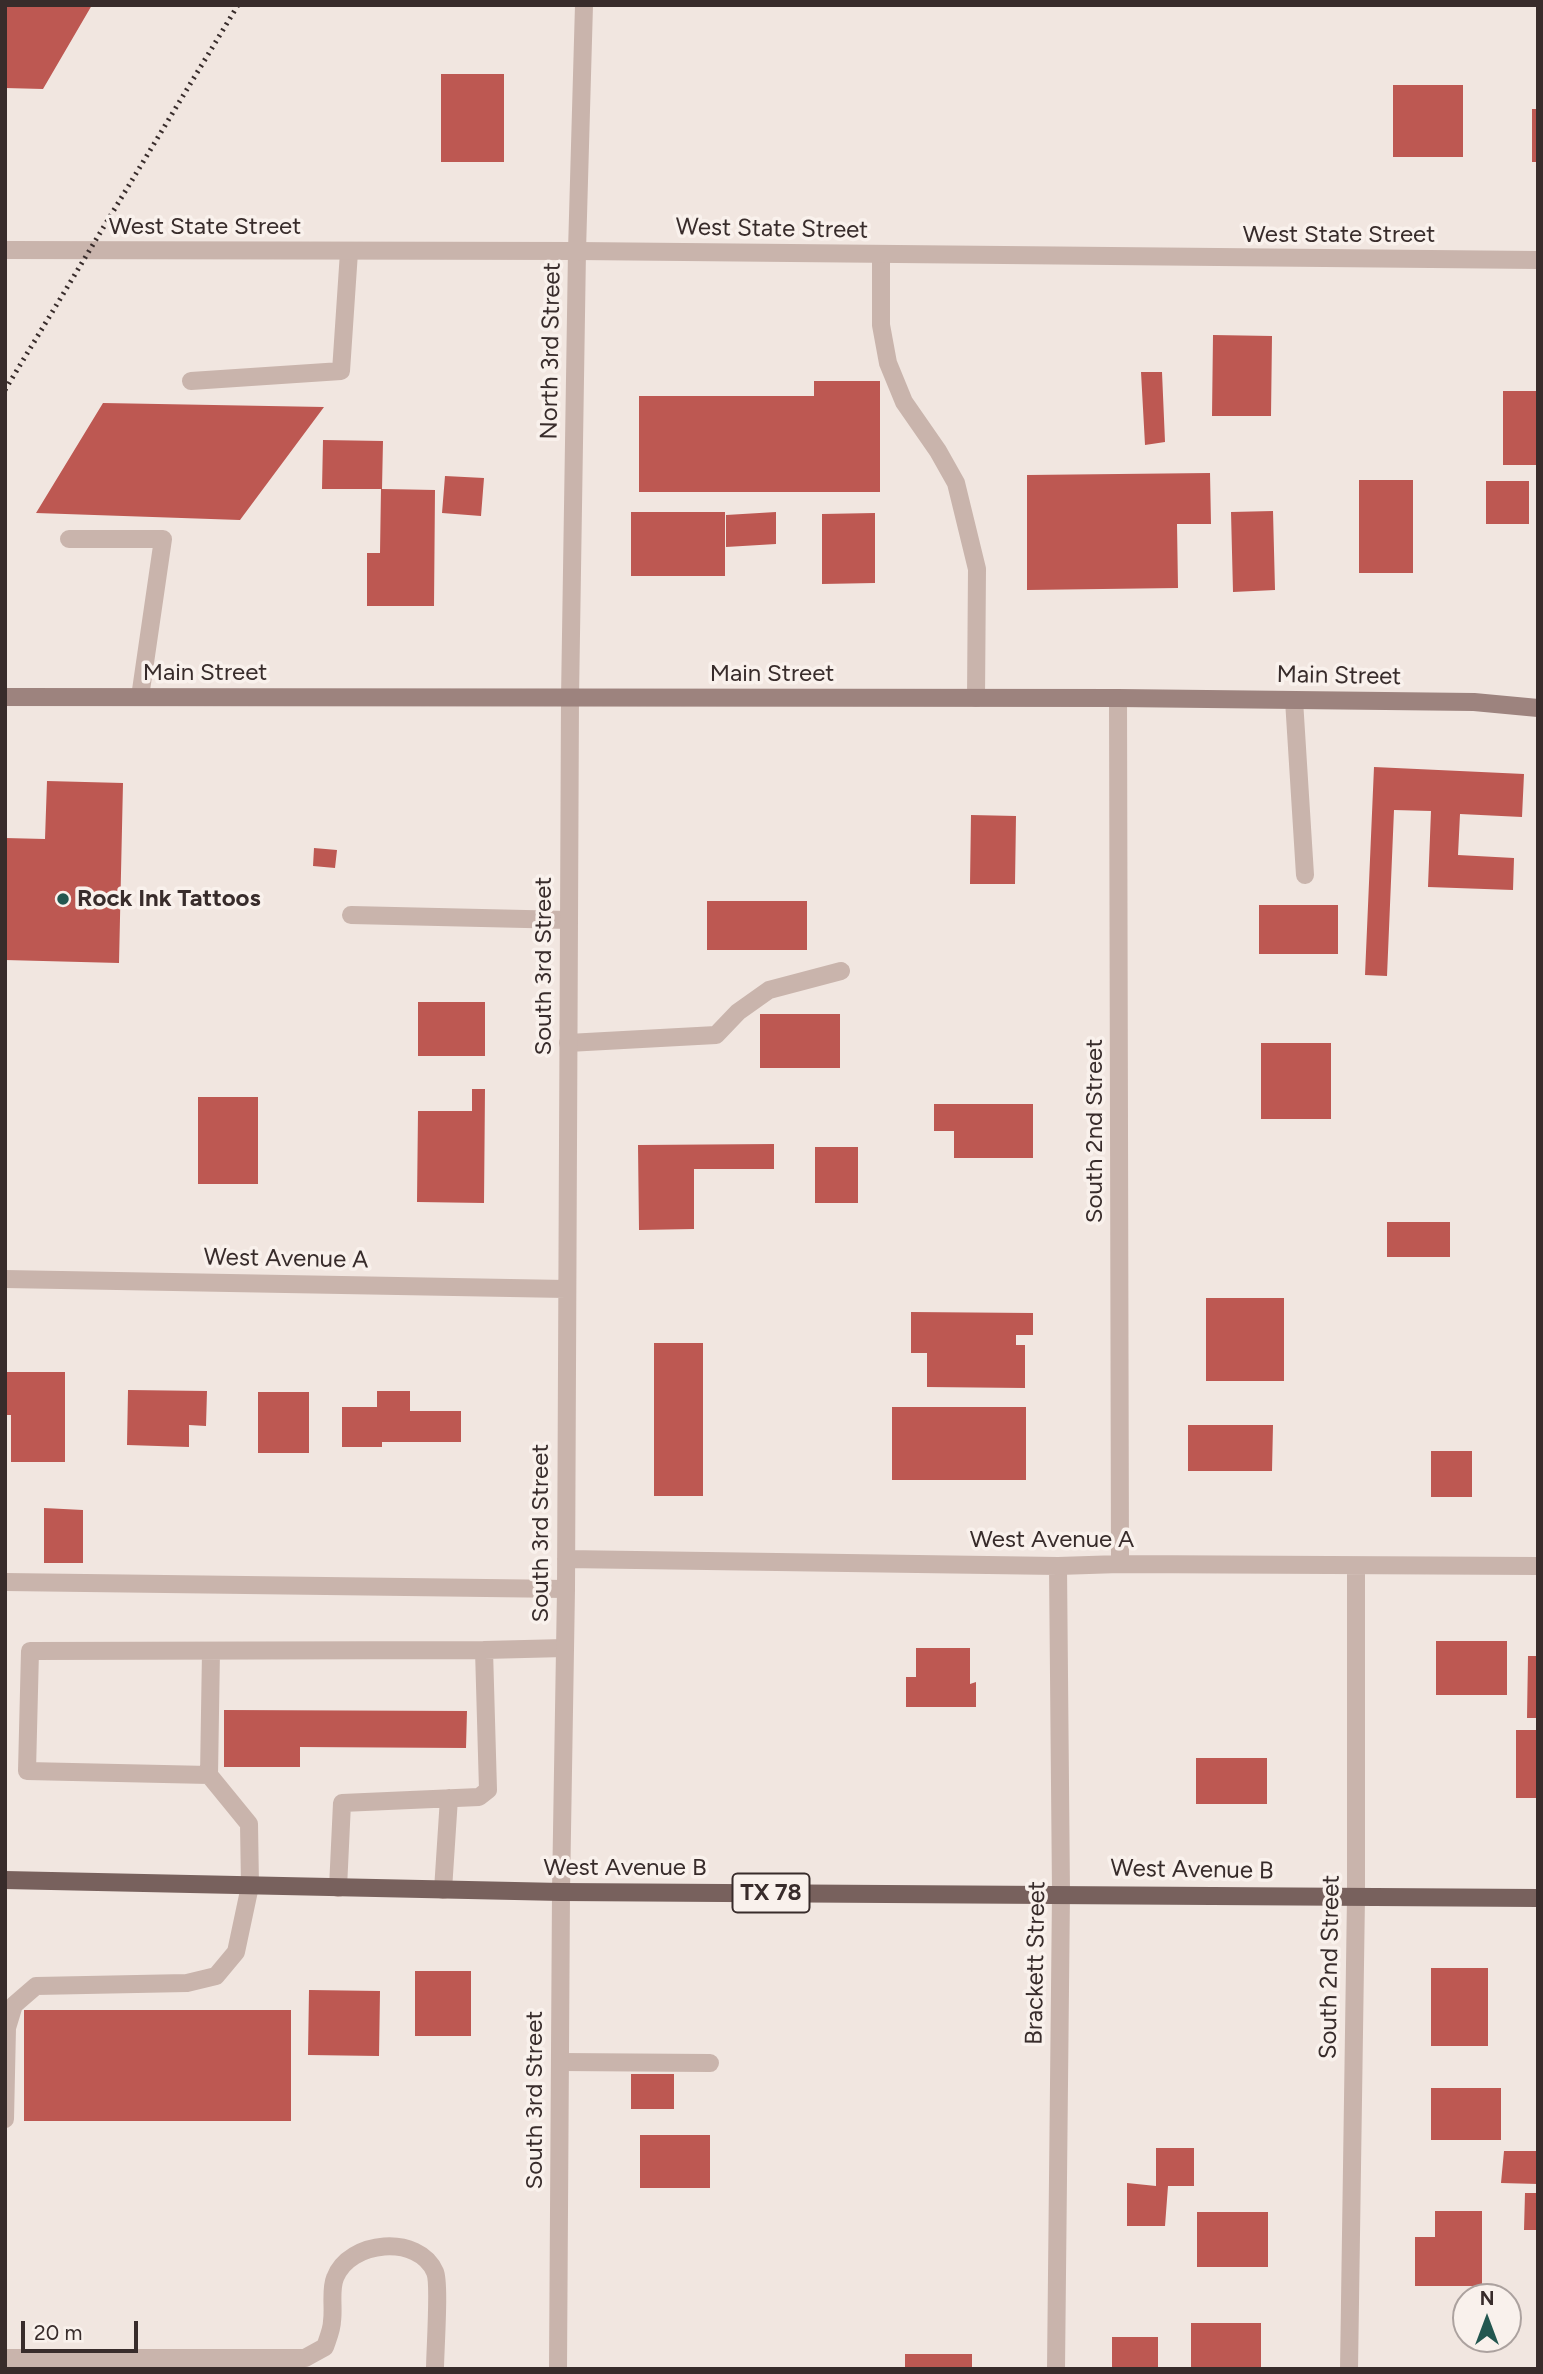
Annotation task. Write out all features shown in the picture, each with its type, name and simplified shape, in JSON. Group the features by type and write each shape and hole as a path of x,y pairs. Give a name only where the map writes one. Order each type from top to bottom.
{"main road":[{"name":"Main Street","path":"5,696 1118,698 1474,702 1538,708"},
{"name":"West Avenue B","path":"5,1880 561,1892 1538,1898"}],"street":[{"name":"North 3rd Street","path":"570,698 584,5"},
{"name":"West State Street","path":"5,250 577,251 1538,260"},
{"path":"191,381 341,371 349,252"},
{"path":"881,255 881,325 888,363 904,402 938,451 956,483 977,569 976,698"},
{"path":"69,539 163,539 140,697"},
{"name":"South 3rd Street","path":"558,2369 566,1589 570,698"},
{"name":"South 2nd Street","path":"1118,698 1120,1564"},
{"path":"1294,700 1306,875"},
{"path":"351,915 569,920"},
{"path":"568,1043 716,1035 738,1012 769,990 841,971"},
{"name":"West Avenue A","path":"5,1279 566,1289"},
{"name":"West Avenue A","path":"566,1559 1058,1566 1538,1566"},
{"name":"Brackett Street","path":"1056,2365 1061,1894 1058,1566"},
{"name":"South 2nd Street","path":"1349,2369 1356,1897 1356,1566"},
{"path":"5,1582 566,1589"},
{"path":"209,1775 27,1771 30,1651 565,1648"},
{"path":"338,1888 341,1803 480,1797 488,1790 484,1650"},
{"path":"5,2119 7,2028 14,2005 36,1986 187,1983 216,1976 236,1952 250,1886 249,1824 209,1775 211,1651"},
{"path":"443,1890 449,1798"},
{"path":"560,2062 710,2063"},
{"path":"5,2358 305,2358 325,2347 332,2325 334,2279 348,2259 370,2248 402,2248 424,2255 436,2274 435,2369"}],"building":[{"path":"5,5 92,5 43,89 5,88"},
{"path":"441,74 504,74 504,162 441,162"},
{"path":"1393,85 1463,85 1463,157 1393,157"},
{"path":"1532,109 1538,109 1538,162 1532,162"},
{"path":"1213,335 1272,336 1271,416 1212,416"},
{"path":"1141,372 1162,372 1165,442 1145,445"},
{"path":"814,381 880,381 880,492 639,492 639,396 814,396"},
{"path":"1503,391 1538,391 1538,465 1503,465"},
{"path":"103,403 324,407 240,520 36,513"},
{"path":"323,440 383,441 382,489 435,490 434,606 367,606 367,553 380,553 381,489 322,489"},
{"path":"1210,473 1211,524 1177,524 1178,588 1027,590 1027,475"},
{"path":"445,476 484,478 481,516 442,513"},
{"path":"1359,480 1413,480 1413,573 1359,573"},
{"path":"1486,481 1529,481 1529,524 1486,524"},
{"path":"1273,511 1275,590 1233,592 1231,512"},
{"path":"631,512 725,512 725,576 631,576"},
{"path":"776,512 776,544 726,547 726,515"},
{"path":"875,513 875,583 822,584 822,514"},
{"path":"1374,767 1524,774 1522,817 1460,814 1458,855 1514,858 1513,890 1428,887 1431,811 1394,810 1387,976 1365,975"},
{"name":"Rock Ink Tattoos","path":"47,781 123,783 119,963 5,960 5,838 45,839"},
{"path":"971,815 1016,816 1015,884 970,884"},
{"path":"314,848 337,850 335,868 313,866"},
{"path":"707,901 807,901 807,950 707,950"},
{"path":"1259,905 1338,905 1338,954 1259,954"},
{"path":"418,1002 485,1002 485,1056 418,1056"},
{"path":"760,1014 840,1014 840,1068 760,1068"},
{"path":"1261,1043 1331,1043 1331,1119 1261,1119"},
{"path":"472,1089 485,1089 484,1203 417,1202 418,1111 472,1111"},
{"path":"198,1097 258,1097 258,1184 198,1184"},
{"path":"934,1104 1033,1104 1033,1158 954,1158 954,1131 934,1131"},
{"path":"774,1144 774,1169 694,1169 694,1229 639,1230 638,1145"},
{"path":"815,1147 858,1147 858,1203 815,1203"},
{"path":"1387,1222 1450,1222 1450,1257 1387,1257"},
{"path":"1206,1298 1284,1298 1284,1381 1206,1381"},
{"path":"911,1312 1033,1313 1033,1335 1016,1335 1016,1345 1025,1345 1025,1388 927,1387 927,1353 911,1353"},
{"path":"654,1343 703,1343 703,1496 654,1496"},
{"path":"5,1372 65,1372 65,1462 11,1462 11,1415 5,1415"},
{"path":"128,1390 207,1391 206,1426 189,1425 189,1447 127,1445"},
{"path":"377,1391 410,1391 410,1411 461,1411 461,1442 382,1442 382,1447 342,1447 342,1407 377,1407"},
{"path":"258,1392 309,1392 309,1453 258,1453"},
{"path":"892,1407 1026,1407 1026,1480 892,1480"},
{"path":"1188,1425 1273,1425 1272,1471 1188,1471"},
{"path":"1431,1451 1472,1451 1472,1497 1431,1497"},
{"path":"44,1508 83,1510 83,1563 44,1563"},
{"path":"1436,1641 1507,1641 1507,1695 1436,1695"},
{"path":"916,1648 970,1648 970,1684 976,1682 976,1707 906,1707 906,1677 916,1677"},
{"path":"1528,1656 1538,1656 1538,1718 1527,1718"},
{"path":"224,1710 467,1711 466,1748 300,1747 300,1767 224,1767"},
{"path":"1516,1730 1538,1730 1538,1798 1516,1798"},
{"path":"1196,1758 1267,1758 1267,1804 1196,1804"},
{"path":"1431,1968 1488,1968 1488,2046 1431,2046"},
{"path":"415,1971 471,1971 471,2036 415,2036"},
{"path":"309,1990 380,1991 379,2056 308,2055"},
{"path":"24,2010 291,2010 291,2121 24,2121"},
{"path":"631,2074 674,2074 674,2109 631,2109"},
{"path":"1431,2088 1501,2088 1501,2140 1431,2140"},
{"path":"640,2135 710,2135 710,2188 640,2188"},
{"path":"1156,2148 1194,2148 1194,2186 1168,2186 1165,2226 1127,2226 1127,2183 1156,2186"},
{"path":"1504,2151 1538,2151 1538,2184 1501,2183"},
{"path":"1525,2193 1538,2193 1538,2230 1524,2230"},
{"path":"1435,2211 1482,2211 1482,2283 1415,2286 1415,2237 1435,2237"},
{"path":"1197,2212 1268,2212 1268,2267 1197,2267"},
{"path":"1191,2323 1261,2323 1261,2369 1191,2369"},
{"path":"1112,2337 1158,2337 1158,2369 1112,2369"},
{"path":"905,2354 972,2354 972,2369 905,2369"}],"railway":[{"path":"5,390 238,5"}],"place":[{"name":"Rock Ink Tattoos","path":"63,899"}]}
